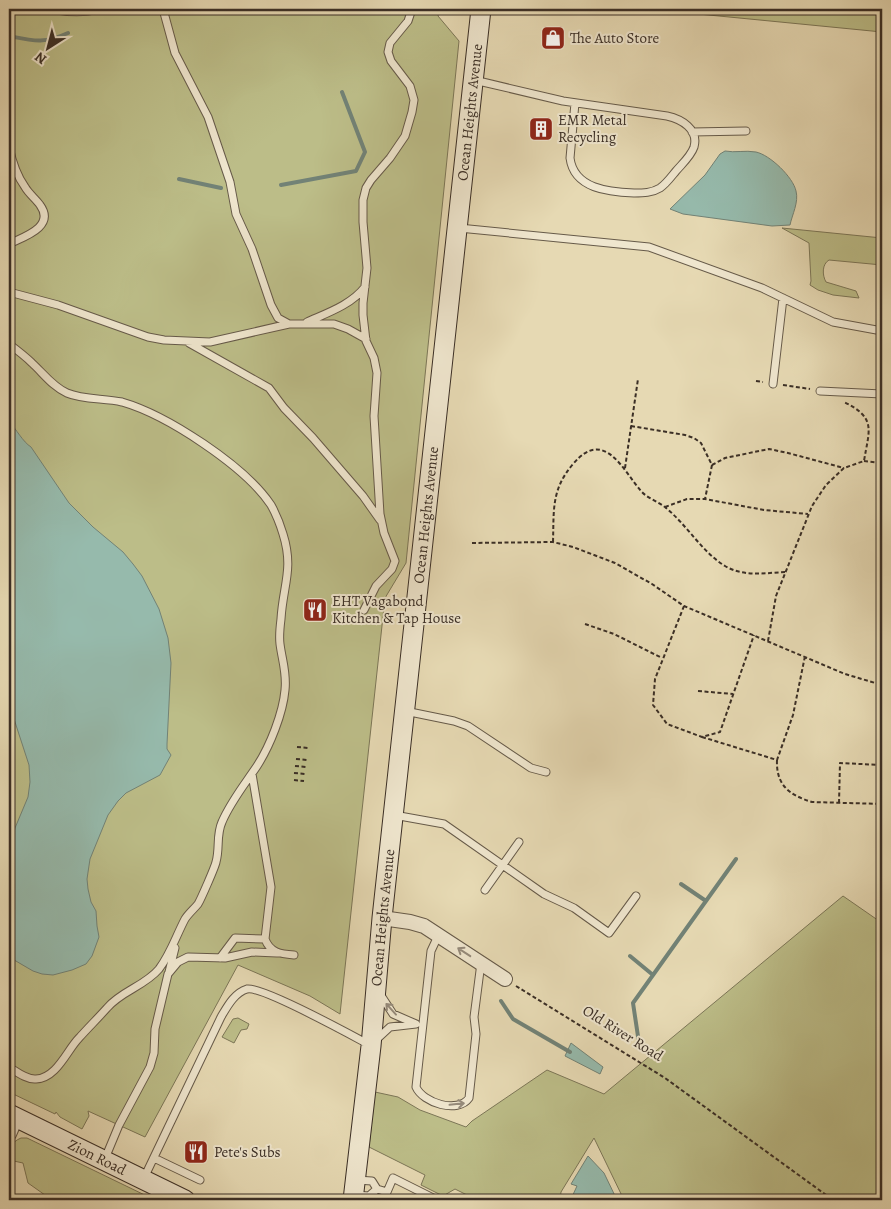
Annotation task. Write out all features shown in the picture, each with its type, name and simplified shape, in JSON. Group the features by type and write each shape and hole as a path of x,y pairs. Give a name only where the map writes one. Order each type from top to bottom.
{"main road":[{"name":"Ocean Heights Avenue","path":"353,1192 371,1046 382,918 481,9"},
{"name":"Zion Road","path":"11,1122 104,1161 185,1200"}],"street":[{"path":"382,918 424,926 505,979"}],"lane":[{"path":"50,9 87,11 99,9"},
{"path":"163,9 175,54 208,117 230,182 236,214 252,249 271,305 278,318 289,324"},
{"path":"381,523 374,416 377,373 374,358 366,339 363,303 367,268 363,222 365,193 371,180 390,158 405,136 414,105 410,86 391,61 388,52 390,43 408,21 412,9"},
{"path":"473,80 575,103 677,118 683,121 692,132 694,140 692,152 660,188 647,193 600,189 583,181 576,174 571,164 575,103"},
{"path":"692,132 746,131"},
{"path":"9,148 20,180 40,206 44,215 42,225 35,231 9,244"},
{"path":"457,227 649,247 762,288 833,322 882,331"},
{"path":"302,324 346,304 359,295 365,287"},
{"path":"9,292 77,311 155,339 210,342 289,324 327,324 353,331 366,339"},
{"path":"773,384 783,298"},
{"path":"187,342 269,388 284,408 313,438 363,496 381,523 395,561 392,569 376,586 364,610"},
{"path":"9,344 28,359 54,385 66,392 124,403 167,422 196,439 238,471 263,495 274,511 285,542 289,561 281,618 280,644 286,674 286,687 273,732 262,757 221,823 216,864 200,901 188,916 178,937 157,971 145,981 113,1001 98,1020 77,1039 52,1072 45,1077 35,1080 9,1067"},
{"path":"820,391 882,394"},
{"path":"405,710 464,724 531,768 546,772"},
{"path":"252,774 271,887 265,940 269,947 277,953"},
{"path":"393,815 444,824 544,894 574,908 609,933 636,896"},
{"path":"485,890 520,842"},
{"path":"438,936 431,951 420,1025 416,1087 423,1097 435,1103 460,1106 466,1103 469,1098 476,1034 474,1017 481,963"},
{"path":"104,1161 119,1125 150,1067 154,1053 154,1029 178,937"},
{"path":"220,958 234,938 265,940"},
{"path":"168,974 178,962 185,958 232,957 258,951 294,955"},
{"path":"375,985 392,1012 420,1025"},
{"path":"144,1180 221,1017 230,1002 244,990 260,991 323,1020 371,1046 390,1027 420,1025"},
{"path":"154,1158 200,1180"},
{"path":"382,1200 393,1178 438,1200"},
{"path":"353,1192 372,1181 377,1189 387,1192"},
{"path":"353,1192 369,1196 377,1189"}],"path":[{"path":"625,468 638,380"},
{"path":"756,381 820,391 855,408 865,416 869,432 864,460"},
{"path":"631,426 694,438 705,448 712,465 705,499"},
{"path":"712,465 724,458 769,449 844,468"},
{"path":"553,542 554,501 560,481 580,456 586,452 600,450 611,455 625,468 641,491 665,507 726,567 746,573 785,572"},
{"path":"768,641 776,596 817,497 844,468 864,460 882,463"},
{"path":"665,507 687,499 705,499 764,510 809,514"},
{"path":"472,543 553,542 573,547 615,563 652,584 684,606 845,674 882,685"},
{"path":"684,606 655,679 653,705 667,724 777,760"},
{"path":"585,624 620,637 663,659"},
{"path":"702,737 720,732 754,635"},
{"path":"805,656 789,728 777,760 778,777 788,791 812,802 882,804"},
{"path":"698,691 733,694"},
{"path":"297,747 308,748"},
{"path":"296,759 306,760"},
{"path":"839,803 840,763 882,765"},
{"path":"295,766 306,767"},
{"path":"294,773 305,774"},
{"path":"294,780 304,781"},
{"name":"Old River Road","path":"505,979 665,1078 833,1200"}],"green space":[{"path":"9,9 439,9 438,16 459,41 406,563 385,598 340,1014 310,996 238,965 145,1137 88,1111 89,1116 82,1129 60,1117 56,1112 55,1114 9,1092"},
{"path":"679,9 882,9 882,32 678,12"},
{"path":"782,228 882,238 882,265 829,260 823,270 826,282 856,291 859,298 833,295 818,290 810,285 809,243"},
{"path":"843,896 882,923 882,1200 624,1200 594,1138 561,1192 560,1200 467,1200 469,1196 455,1189 443,1196 421,1185 425,1175 369,1147 375,1092 398,1097 420,1110 466,1127 547,1070 604,1094"},
{"path":"238,1018 249,1024 247,1029 241,1030 234,1043 222,1037 233,1019"},
{"path":"21,1138 27,1138 155,1200 52,1200 28,1183 23,1163 9,1160 11,1146"}],"shaded area":[{"path":"725,151 752,151 762,154 786,173 794,185 797,195 790,225 772,226 683,214 670,209 705,175 720,154"},
{"path":"9,421 22,439 31,447 69,503 93,527 123,552 142,576 159,609 168,638 171,663 167,749 171,755 160,775 126,793 108,815 90,859 87,879 91,902 96,911 99,937 92,956 86,964 53,975 33,971 9,957 9,855 15,828 28,797 30,782 29,765 14,719 14,683 9,668"},
{"path":"571,1043 603,1067 600,1074 565,1056"},
{"path":"588,1156 604,1173 617,1200 571,1199 577,1186 571,1184"}],"waterway":[{"path":"9,36 45,40 68,33"},
{"path":"281,185 356,171 365,152 342,92"},
{"path":"179,179 221,188"},
{"path":"639,1043 633,1003 736,859"},
{"path":"681,884 706,901"},
{"path":"630,956 653,975"},
{"path":"501,1001 513,1019 570,1052"}],"place":[{"name":"The Auto Store","path":"553,38"},
{"name":"EMR Metal Recycling","path":"541,129"},
{"name":"EHT Vagabond Kitchen & Tap House","path":"315,610"},
{"name":"Pete's Subs","path":"196,1152"}]}
